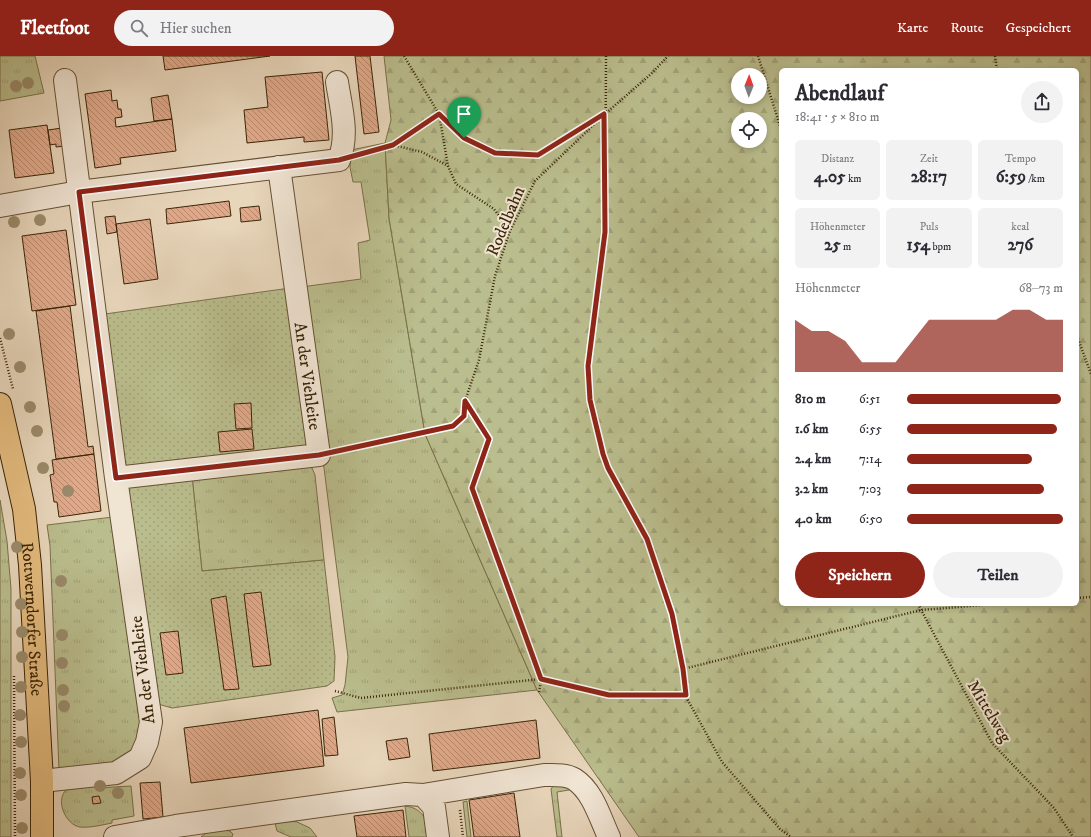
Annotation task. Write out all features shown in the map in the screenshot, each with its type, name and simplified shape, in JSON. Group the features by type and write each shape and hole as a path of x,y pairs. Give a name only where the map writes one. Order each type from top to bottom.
{"main road":[{"name":"Rottwerndorfer Straße","path":"0,404 24,517 30,565 42,781 42,837"}],"street":[{"name":"An der Viehleite","path":"42,781 116,773 140,758 147,742 151,722 116,478 65,80"},
{"path":"0,206 79,192 339,160 343,149 345,132 337,82"},
{"name":"An der Viehleite","path":"116,478 319,455 279,167"},
{"path":"115,837 177,832 406,794 423,795 544,775 563,775 574,779 588,792 609,837"},
{"path":"423,795 434,807 438,837"}],"path":[{"path":"404,56 439,114 464,138 495,153 538,155 604,114"},
{"path":"606,56 604,114 605,232 588,366 590,400 603,454 608,468 647,539 672,614 683,669 686,695 722,762 780,829 791,837"},
{"name":"Rodelbahn","path":"319,455 453,426 464,416 465,401 479,360 495,276 510,231 535,181 604,114 651,74 668,56"},
{"path":"758,56 779,123"},
{"path":"995,56 997,68"},
{"path":"339,160 393,145 439,114"},
{"path":"439,114 448,166 456,184 494,209 510,231"},
{"path":"393,145 422,152 448,166"},
{"path":"1079,341 1091,374"},
{"path":"465,401 489,439 472,488 541,679 539,694"},
{"path":"1079,598 1091,597"},
{"name":"Mittelweg","path":"919,606 992,744 1054,808 1073,837"},
{"path":"683,669 920,610 970,606"},
{"path":"14,668 15,837"},
{"path":"335,692 361,698 541,679 609,695 686,695"},
{"path":"458,789 463,837"}],"green space":[{"path":"0,56 35,56 44,93 0,101"},
{"path":"384,56 1091,56 1091,837 639,837 537,690 425,434 389,218 385,143 391,120"},
{"path":"385,143 389,218 425,434 537,690 337,712 332,698 342,695 345,685 348,657 301,287 361,279 358,243 370,240 361,182 353,182 350,167 351,150"},
{"path":"290,288 307,443 302,451 125,472 105,314"},
{"path":"304,464 312,468 315,475 324,560 202,571 192,476"},
{"path":"192,476 202,571 324,560 335,657 334,681 327,686 172,708 158,704 126,483"},
{"path":"0,500 7,541 11,589 11,837 0,837"},
{"path":"113,517 143,724 134,752 116,763 59,770 50,546 47,525"},
{"path":"96,784 97,788 131,786 134,816 112,820 112,823 92,827 80,827 70,822 62,806 63,795 66,790 76,785"},
{"path":"554,785 566,786 569,790 557,792 562,837 557,837 551,789"},
{"path":"467,801 471,837 467,837 463,802"},
{"path":"405,806 416,809 424,816 430,837 409,837"},
{"path":"295,821 310,828 317,837 291,837 277,831 275,823"},
{"path":"223,830 230,831 233,834 232,837 201,837 206,833"}],"building":[{"path":"163,56 270,56 165,70"},
{"path":"355,56 370,56 379,132 364,134"},
{"path":"322,72 329,140 304,142 304,137 247,143 244,110 268,107 265,77"},
{"path":"111,90 112,101 117,100 118,109 121,109 122,117 115,118 116,127 172,119 176,151 120,158 121,164 95,168 85,94"},
{"path":"168,95 172,119 154,121 151,98"},
{"path":"47,125 54,173 15,178 9,130"},
{"path":"62,128 64,146 56,147 56,144 50,145 48,130"},
{"path":"229,201 231,216 167,224 166,209"},
{"path":"259,206 261,220 241,222 240,208"},
{"path":"115,216 117,232 107,234 105,217"},
{"path":"150,219 158,279 124,284 116,224"},
{"path":"66,230 76,305 32,311 22,236"},
{"path":"70,306 88,447 93,446 94,454 56,459 36,311"},
{"path":"251,403 252,428 236,429 234,404"},
{"path":"252,429 254,449 220,452 218,432"},
{"path":"94,454 101,511 59,517 57,502 54,502 50,475 54,474 52,460"},
{"path":"261,592 271,665 253,667 244,594"},
{"path":"226,596 239,689 224,690 211,599"},
{"path":"178,631 183,673 166,675 160,633"},
{"path":"318,710 324,766 191,783 184,728"},
{"path":"334,717 338,755 325,756 322,719"},
{"path":"536,720 540,758 433,771 429,734"},
{"path":"407,738 410,757 389,760 386,741"},
{"path":"160,782 163,817 143,819 140,783"},
{"path":"514,793 520,837 474,837 469,800"},
{"path":"99,796 101,803 93,804 92,797"},
{"path":"403,810 406,837 357,837 354,816"}],"route":[{"path":"439,114 464,138 495,153 538,155 604,114 605,232 588,366 590,400 603,454 608,468 647,539 672,614 683,669 686,695 609,695 541,679 472,488 489,439 465,401 464,416 453,426 319,455 116,478 79,192 339,160 393,145 439,114"}]}
